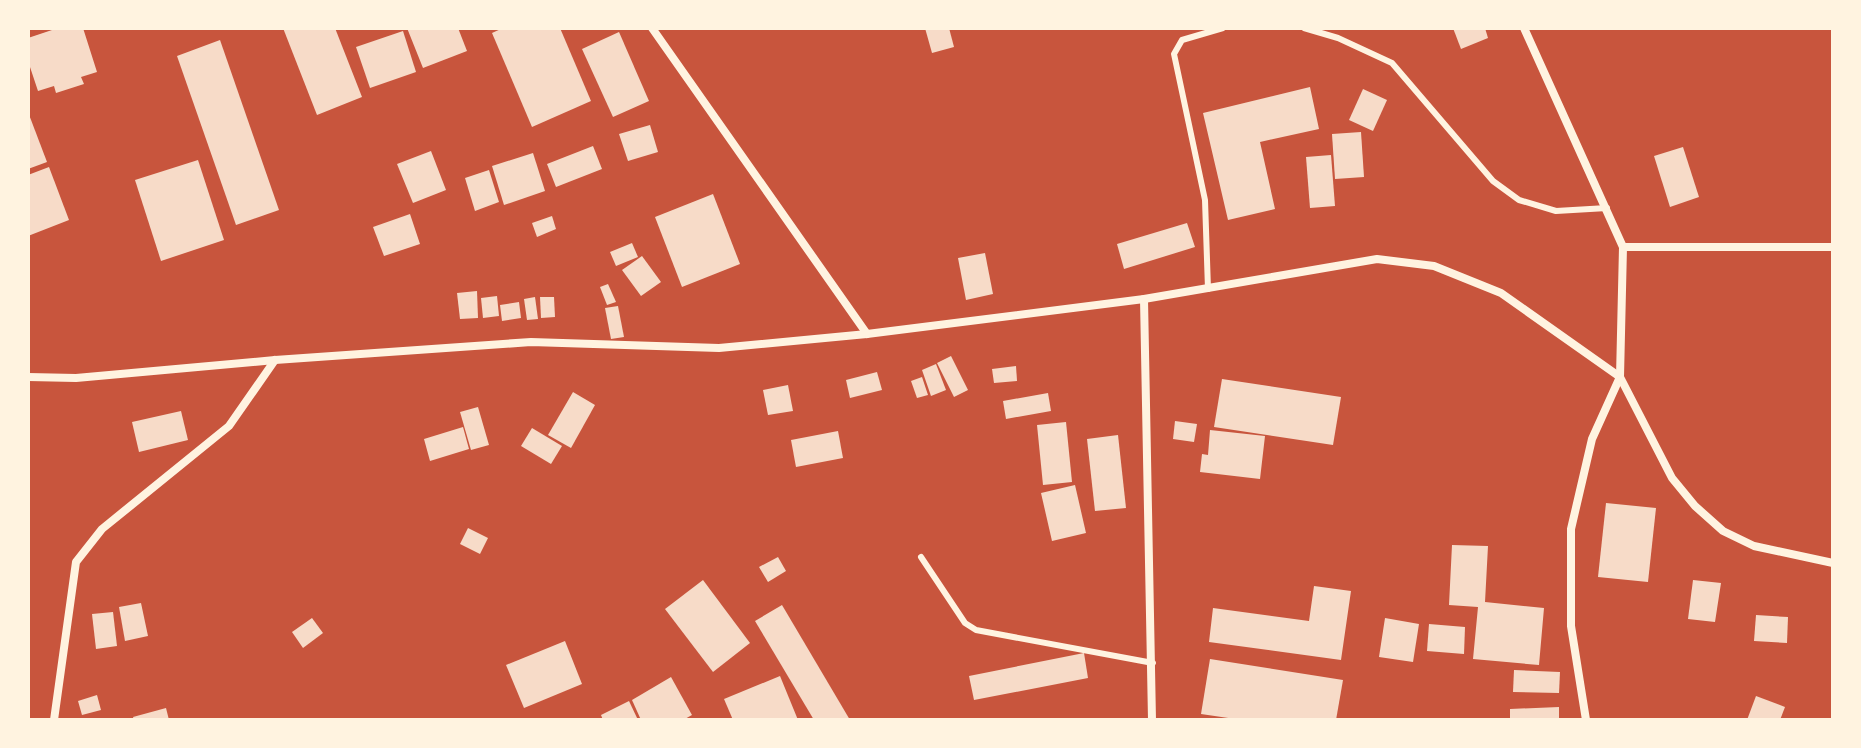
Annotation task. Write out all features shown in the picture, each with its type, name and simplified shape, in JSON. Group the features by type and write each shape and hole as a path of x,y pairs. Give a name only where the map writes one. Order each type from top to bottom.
{"street":[{"path":"652,28 867,334"},
{"path":"1524,28 1623,247 1620,377 1592,439 1571,529 1571,626 1586,720"},
{"path":"1623,247 1833,247"},
{"path":"28,377 76,378 531,342 719,348 867,334 1144,299 1377,259 1434,266 1501,293 1620,377 1672,478 1695,506 1723,531 1754,546 1833,563"},
{"path":"1144,299 1152,720"},
{"path":"54,720 76,562 102,529 229,426 275,360"}],"lane":[{"path":"1208,289 1205,200 1174,54 1182,40 1223,28"},
{"path":"1304,28 1338,38 1392,63 1493,181 1519,200 1556,211 1607,208"},
{"path":"921,557 965,623 976,630 1153,663"}],"building":[{"path":"58,28 83,28 97,72 81,77 84,84 56,93 54,86 38,91 28,61 28,38"},
{"path":"283,28 335,28 362,97 317,115"},
{"path":"407,28 458,28 467,51 423,68"},
{"path":"503,28 560,28 591,101 532,127 492,33"},
{"path":"925,28 949,28 954,47 932,53"},
{"path":"1453,28 1485,28 1488,38 1461,49"},
{"path":"403,31 416,72 370,88 356,47"},
{"path":"619,32 649,101 613,117 582,49"},
{"path":"220,40 279,210 236,225 177,56"},
{"path":"1310,87 1319,129 1260,142 1275,209 1228,220 1203,113"},
{"path":"1363,89 1387,100 1373,131 1349,120"},
{"path":"28,112 47,162 28,169"},
{"path":"650,125 658,152 628,161 619,134"},
{"path":"1361,132 1364,177 1335,179 1332,134"},
{"path":"593,146 602,169 556,187 547,164"},
{"path":"1683,147 1699,197 1670,207 1654,156"},
{"path":"431,151 446,190 413,203 397,164"},
{"path":"533,153 545,191 504,205 492,166"},
{"path":"1331,155 1335,206 1310,208 1306,157"},
{"path":"198,160 224,240 161,261 135,180"},
{"path":"49,167 69,220 28,236 28,175"},
{"path":"489,170 499,202 475,211 465,178"},
{"path":"713,194 740,264 682,287 655,217"},
{"path":"410,214 420,244 384,256 373,227"},
{"path":"552,216 556,229 537,237 532,223"},
{"path":"1187,223 1195,247 1124,269 1117,244"},
{"path":"632,243 638,257 616,266 610,252"},
{"path":"985,253 993,294 966,300 958,258"},
{"path":"642,256 661,282 641,296 622,270"},
{"path":"608,284 616,302 607,305 600,287"},
{"path":"477,291 478,318 460,319 457,293"},
{"path":"497,296 499,316 483,318 481,298"},
{"path":"535,297 538,319 527,320 524,299"},
{"path":"540,297 554,297 555,317 541,318"},
{"path":"519,302 521,318 502,321 500,305"},
{"path":"618,306 624,337 611,339 605,308"},
{"path":"951,356 968,390 954,397 937,363"},
{"path":"936,364 946,390 931,396 922,370"},
{"path":"1016,366 1017,381 994,383 992,369"},
{"path":"877,372 882,390 850,398 846,380"},
{"path":"922,377 928,395 917,398 911,381"},
{"path":"1222,379 1341,397 1333,445 1214,427"},
{"path":"788,385 793,411 768,415 763,390"},
{"path":"573,392 595,405 571,448 548,435"},
{"path":"1048,393 1051,411 1006,419 1003,401"},
{"path":"478,407 489,445 471,450 460,412"},
{"path":"181,411 188,440 139,452 132,422"},
{"path":"1175,421 1197,424 1194,442 1173,439"},
{"path":"1066,422 1072,482 1043,485 1037,425"},
{"path":"463,427 469,449 430,461 424,439"},
{"path":"532,428 562,446 551,464 521,446"},
{"path":"1210,430 1265,436 1260,479 1200,472 1202,454 1208,455"},
{"path":"838,431 843,458 796,467 791,440"},
{"path":"1118,435 1126,508 1095,511 1087,439"},
{"path":"1075,485 1086,533 1052,541 1041,493"},
{"path":"1606,503 1656,508 1648,582 1598,577"},
{"path":"468,528 488,538 480,554 460,544"},
{"path":"1452,545 1488,546 1485,602 1544,608 1539,665 1473,659 1478,607 1449,605"},
{"path":"778,557 786,571 768,582 759,567"},
{"path":"703,580 750,643 713,672 665,609"},
{"path":"1693,580 1721,583 1715,622 1688,619"},
{"path":"1314,586 1351,591 1341,660 1209,642 1213,608 1309,621"},
{"path":"141,603 148,636 125,641 119,607"},
{"path":"782,605 850,720 814,720 755,621"},
{"path":"113,612 117,646 96,649 92,614"},
{"path":"1756,615 1788,617 1787,643 1754,641"},
{"path":"312,618 323,633 303,648 292,632"},
{"path":"1385,618 1419,624 1413,662 1379,657"},
{"path":"1429,624 1465,627 1464,654 1427,651"},
{"path":"565,641 582,684 524,708 506,665"},
{"path":"1084,653 1088,678 974,700 969,676"},
{"path":"1210,659 1343,680 1336,720 1242,720 1201,714"},
{"path":"1514,670 1560,672 1559,693 1513,692"},
{"path":"780,676 798,720 733,720 724,699"},
{"path":"671,677 692,715 683,720 641,720 632,700"},
{"path":"97,695 101,710 82,715 78,701"},
{"path":"1756,696 1785,707 1780,720 1747,720"},
{"path":"629,701 638,720 603,720 601,715"},
{"path":"1559,707 1559,720 1510,720 1510,709"},
{"path":"166,708 169,720 134,720 133,717"}]}
